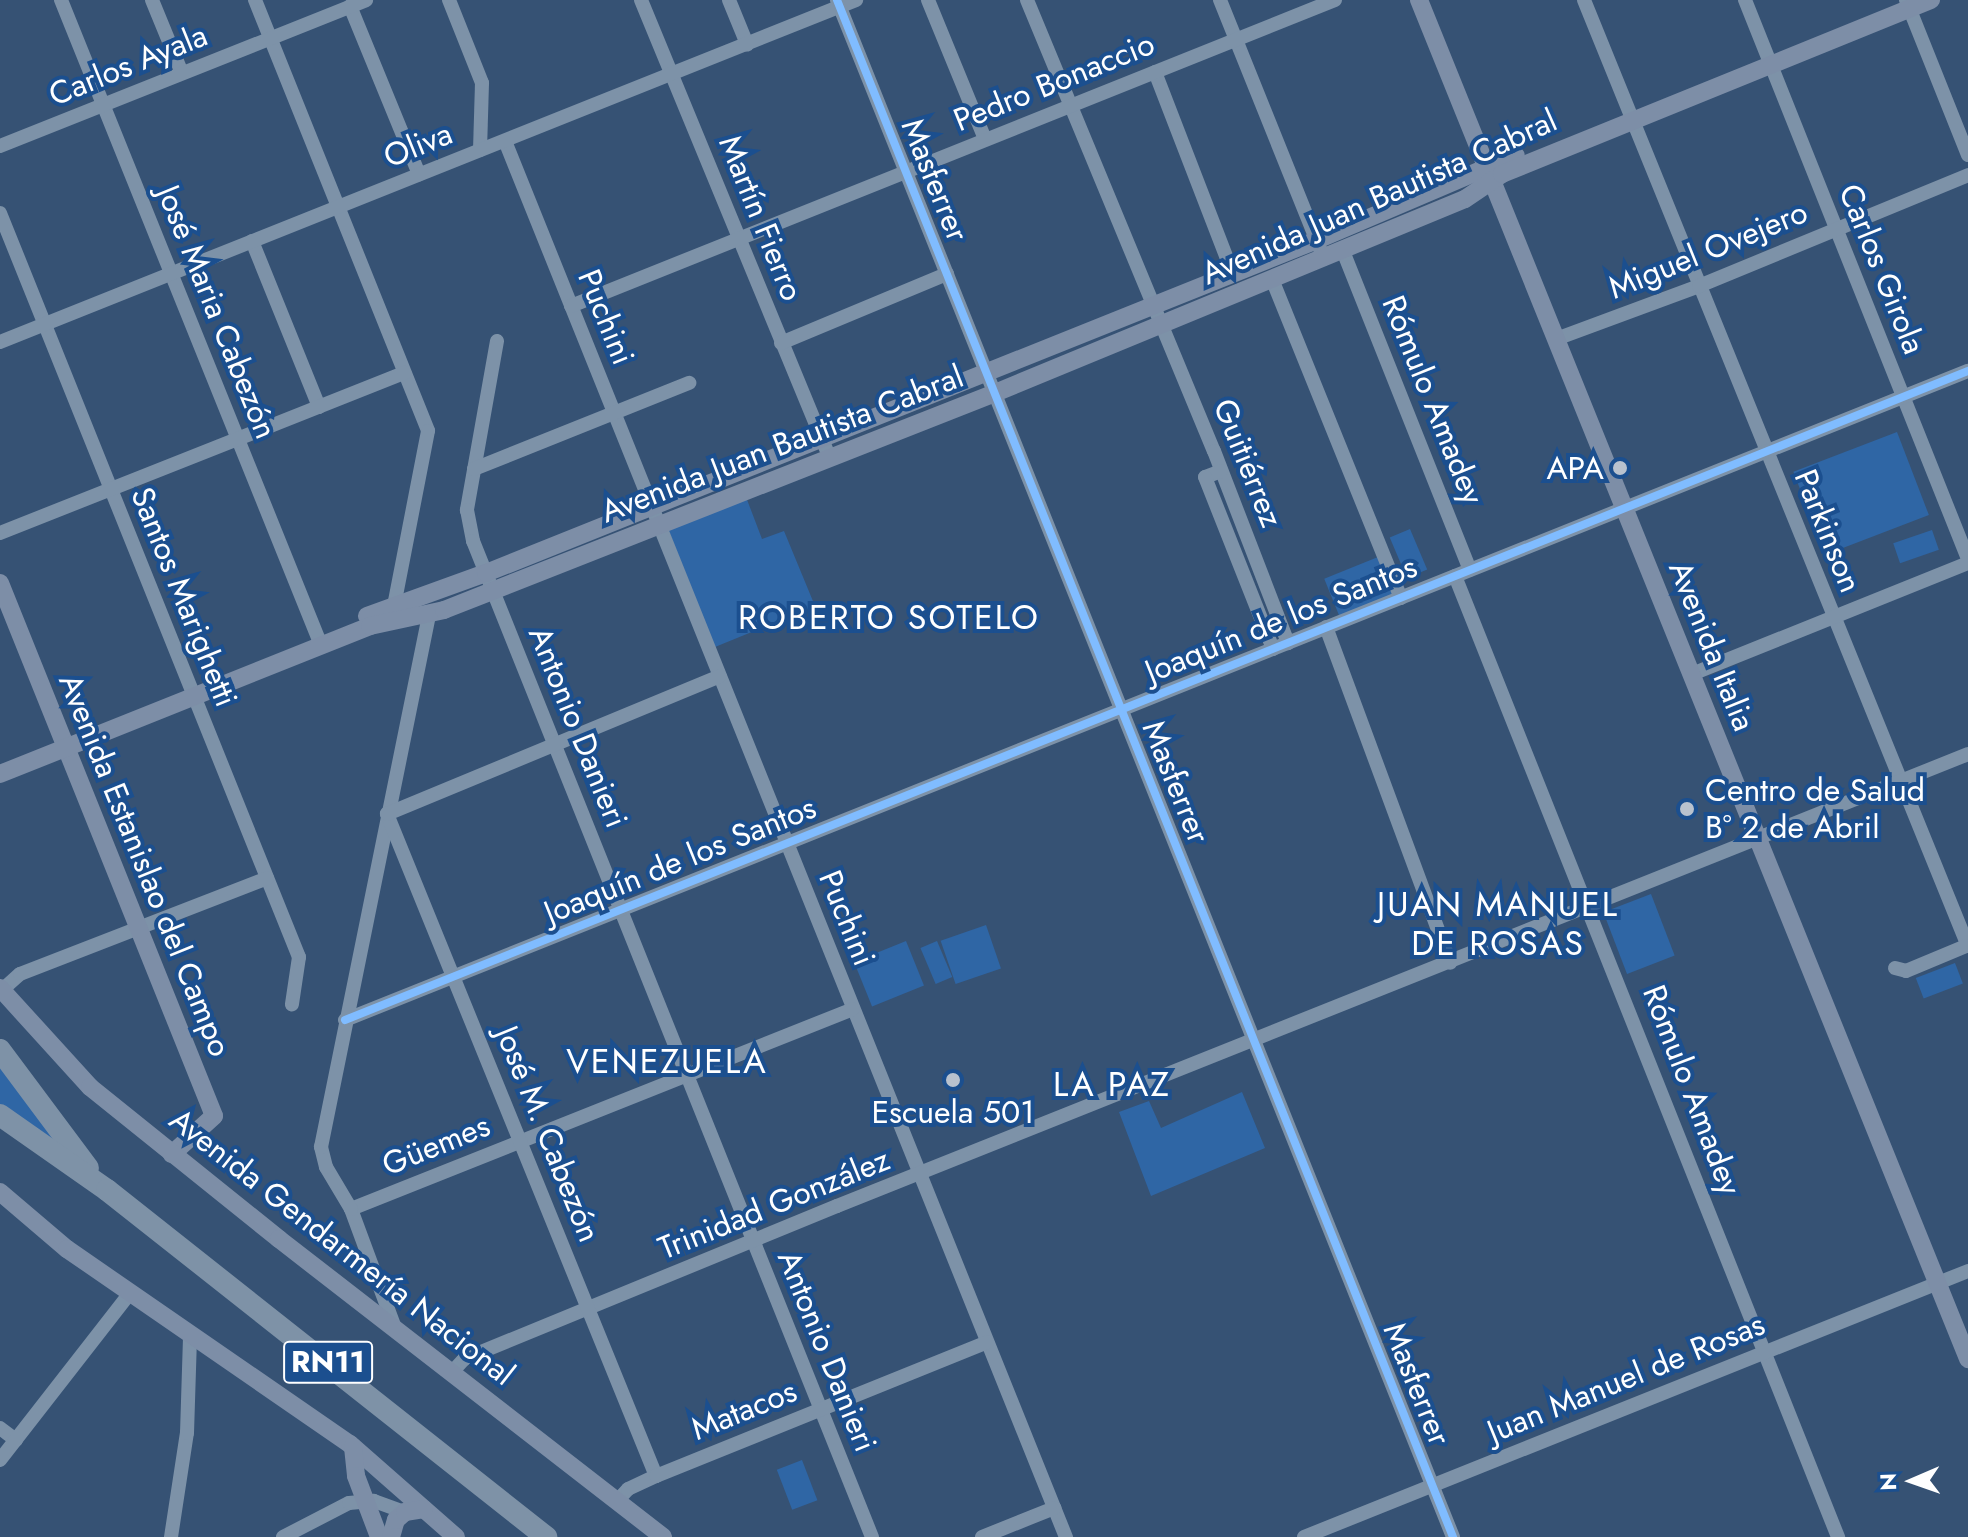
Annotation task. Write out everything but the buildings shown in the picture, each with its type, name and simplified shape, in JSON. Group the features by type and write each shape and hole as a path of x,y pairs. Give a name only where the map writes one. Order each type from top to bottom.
{"highway":[{"name":"RN11","path":"0,1050 107,1190"},
{"name":"RN11","path":"0,1115 107,1190 546,1537"}],"main road":[{"name":"Avenida Italia","path":"1419,0 1968,1359"},
{"name":"Avenida Juan Bautista Cabral","path":"319,640 429,615 490,582 652,506 1232,272 1488,175 1502,174 1630,115 1905,3 1931,0"},
{"name":"Avenida Juan Bautista Cabral","path":"0,762 64,742 319,640 394,606 490,582 659,524 995,393 1465,199 1488,175"},
{"name":"Avenida Estanislao del Campo","path":"0,583 214,1116 172,1154"},
{"name":"Avenida Juan Bautista Cabral","path":"0,774 64,742"},
{"name":"Avenida Gendarmería Nacional","path":"1,989 90,1087 663,1537"},
{"path":"0,1192 67,1249 353,1447 415,1510 456,1537"},
{"path":"353,1447 352,1462 379,1537"},
{"path":"391,1537 396,1520 415,1510"}],"street":[{"name":"José Maria Cabezón","path":"61,0 319,640"},
{"path":"152,0 182,73"},
{"path":"255,0 428,431 394,606"},
{"name":"Carlos Ayala","path":"0,146 366,0"},
{"path":"449,0 482,83 480,150"},
{"name":"Martín Fierro","path":"641,0 830,458"},
{"path":"729,0 747,44"},
{"name":"Oliva","path":"0,342 671,75 839,3 856,0"},
{"path":"928,0 985,139"},
{"name":"Guitiérrez","path":"1027,0 1221,471 1288,643"},
{"path":"1220,0 1324,259"},
{"name":"Pedro Bonaccio","path":"571,306 1155,72 1317,3 1335,0"},
{"name":"Parkinson","path":"1584,0 1967,946"},
{"name":"Carlos Girola","path":"1745,0 1968,561"},
{"name":"Masferrer","path":"839,3 1453,1537"},
{"path":"1905,3 1968,155"},
{"path":"350,6 419,174"},
{"path":"1155,72 1232,272"},
{"name":"Puchini","path":"505,141 1066,1537"},
{"name":"Miguel Ovejero","path":"1556,339 1699,286 1968,175"},
{"name":"Santos Marighetti","path":"0,213 299,957 292,1004"},
{"path":"252,241 319,407"},
{"name":"Rómulo Amadey","path":"1343,251 1470,570"},
{"path":"781,343 947,274"},
{"path":"1272,279 1390,555 1401,598"},
{"name":"Antonio Danieri","path":"497,341 467,510 473,541 872,1537"},
{"name":"Joaquín de los Santos","path":"345,1020 1968,371"},
{"path":"0,533 405,373"},
{"path":"474,469 689,383"},
{"path":"1221,471 1205,477 1273,649"},
{"path":"1692,674 1968,561"},
{"name":"Rómulo Amadey","path":"1455,576 1838,1537"},
{"path":"395,1328 351,1209 326,1167 321,1147 429,615"},
{"path":"1326,627 1450,963"},
{"path":"387,814 720,676"},
{"name":"Trinidad González","path":"453,1371 464,1359 1968,754"},
{"name":"José M. Cabezón","path":"387,814 656,1476"},
{"path":"1,989 20,974 267,878"},
{"path":"1895,968 1906,971 1967,946"},
{"name":"Güemes","path":"351,1209 853,1009"},
{"name":"Juan Manuel de Rosas","path":"1304,1537 1968,1271"},
{"path":"0,1460 130,1293"},
{"path":"171,1537 187,1433 190,1337"},
{"name":"Matacos","path":"617,1501 628,1489 656,1476 987,1342"},
{"path":"0,1428 16,1440"},
{"path":"283,1537 341,1505 365,1501 415,1510"},
{"path":"982,1537 1054,1508"}],"shaded area":[{"path":"1897,432 1929,515 1825,555 1793,472"},
{"path":"746,497 762,539 784,531 815,606 715,647 668,529"},
{"path":"1410,529 1427,570 1407,578 1390,538"},
{"path":"1932,530 1939,550 1900,563 1893,543"},
{"path":"1378,557 1393,594 1339,616 1324,579"},
{"path":"1651,894 1675,956 1627,974 1603,912"},
{"path":"986,925 1001,968 956,984 941,941"},
{"path":"906,941 924,986 872,1006 854,962"},
{"path":"937,941 952,977 936,984 920,948"},
{"path":"1955,963 1963,984 1924,999 1916,978"},
{"path":"0,1062 56,1143 0,1110"},
{"path":"1242,1092 1265,1148 1151,1196 1119,1112 1149,1101 1161,1128"},
{"path":"802,1460 817,1500 792,1510 777,1470"}],"cycle path":[{"path":"837,0 1453,1537"},
{"path":"345,1020 1968,371"}],"place":[{"name":"APA","path":"1620,468"},
{"name":"Centro de Salud B° 2 de Abril","path":"1687,809"},
{"name":"Escuela 501","path":"953,1080"}],"district":[{"name":"ROBERTO SOTELO","path":"889,618"},
{"name":"JUAN MANUEL DE ROSAS","path":"1498,924"},
{"name":"VENEZUELA","path":"667,1062"},
{"name":"LA PAZ","path":"1112,1085"}]}
